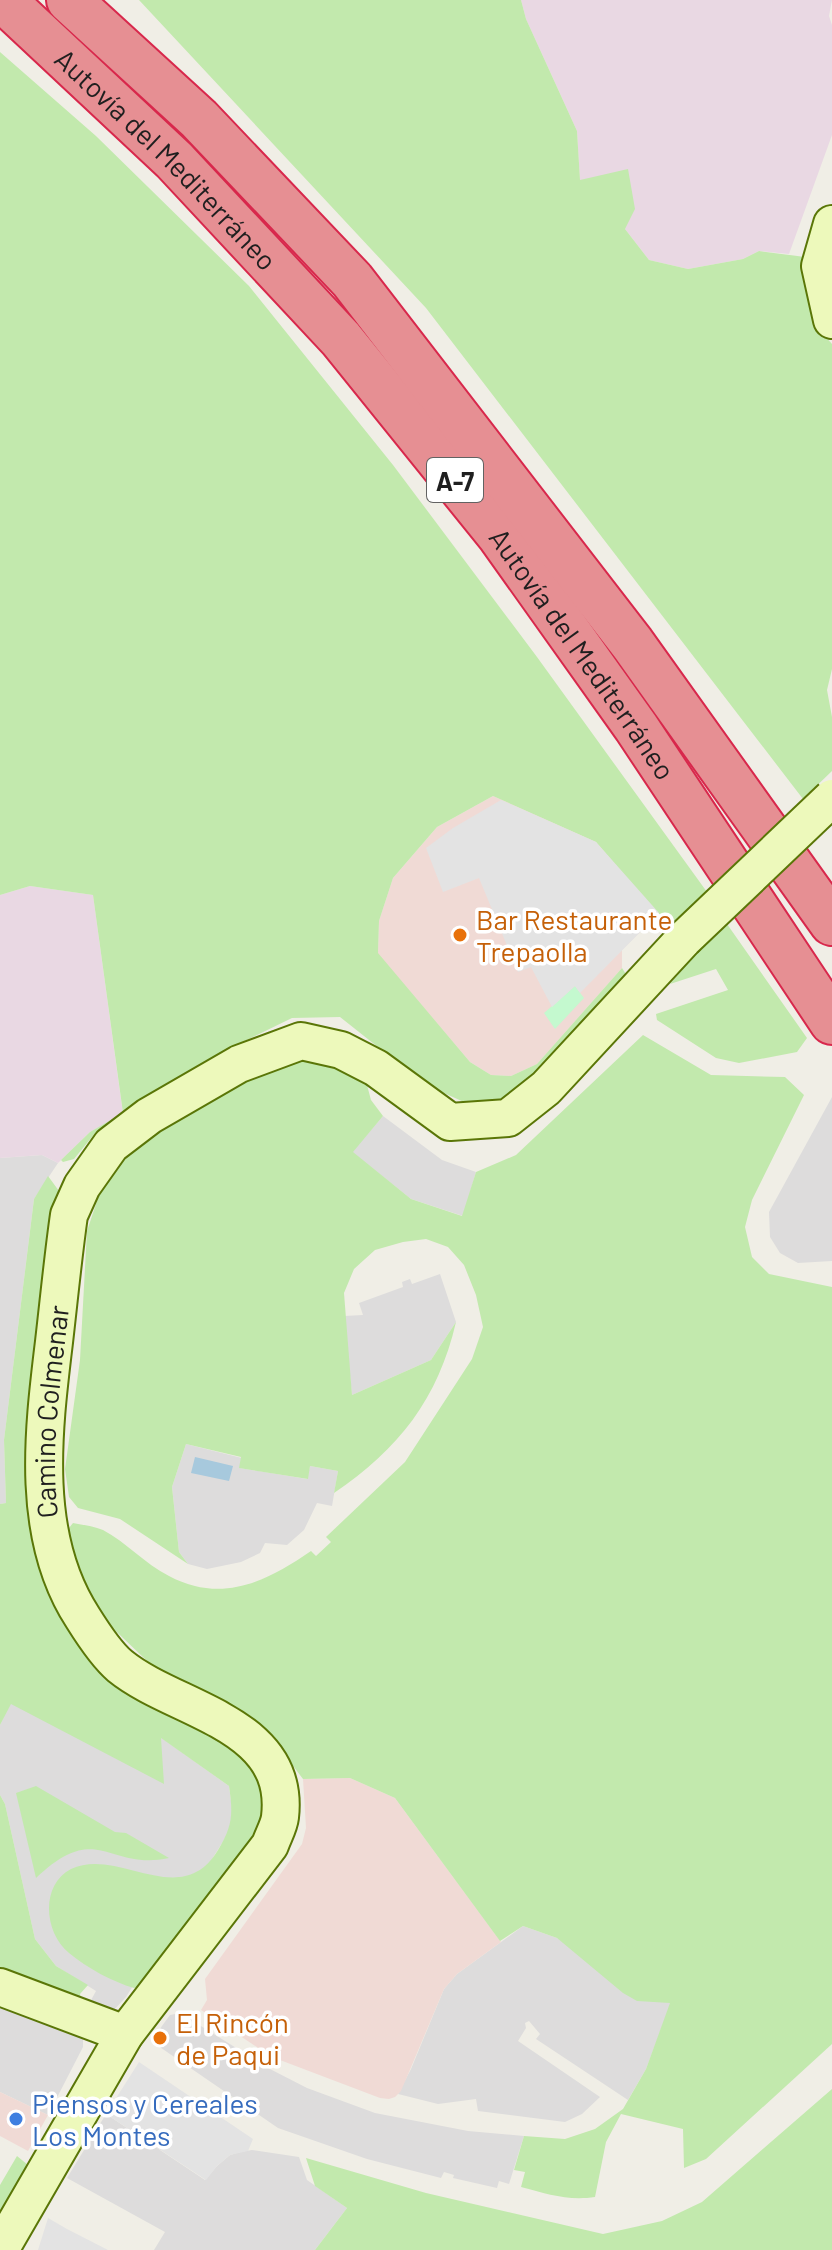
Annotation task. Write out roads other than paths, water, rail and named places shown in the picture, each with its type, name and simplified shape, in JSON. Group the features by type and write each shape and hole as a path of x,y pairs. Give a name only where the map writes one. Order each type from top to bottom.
{"highway":[{"name":"Autovía del Mediterráneo","path":"3,0 174,160 341,339 500,536 636,727 832,1022"},
{"name":"Autovía del Mediterráneo","path":"69,0 199,119 352,280 632,643 832,923"}],"main road":[{"path":"832,224 820,266 832,320"},
{"name":"Camino Colmenar","path":"0,2250 125,2034 270,1845 280,1818 279,1788 270,1762 253,1741 220,1719 165,1695 119,1665 82,1618 60,1572 46,1505 43,1434 69,1215 82,1186 111,1145 149,1116 239,1064 301,1041 341,1050 376,1068 450,1122 508,1118 546,1088 684,939 832,798"},
{"path":"0,1987 125,2034"}],"water":[{"path":"195,1457 233,1466 229,1481 191,1473"}],"place":[{"name":"Bar Restaurante Trepaolla","path":"460,935"},
{"name":"El Rincón de Paqui","path":"160,2038"},
{"name":"Piensos y Cereales Los Montes","path":"16,2119"}]}
